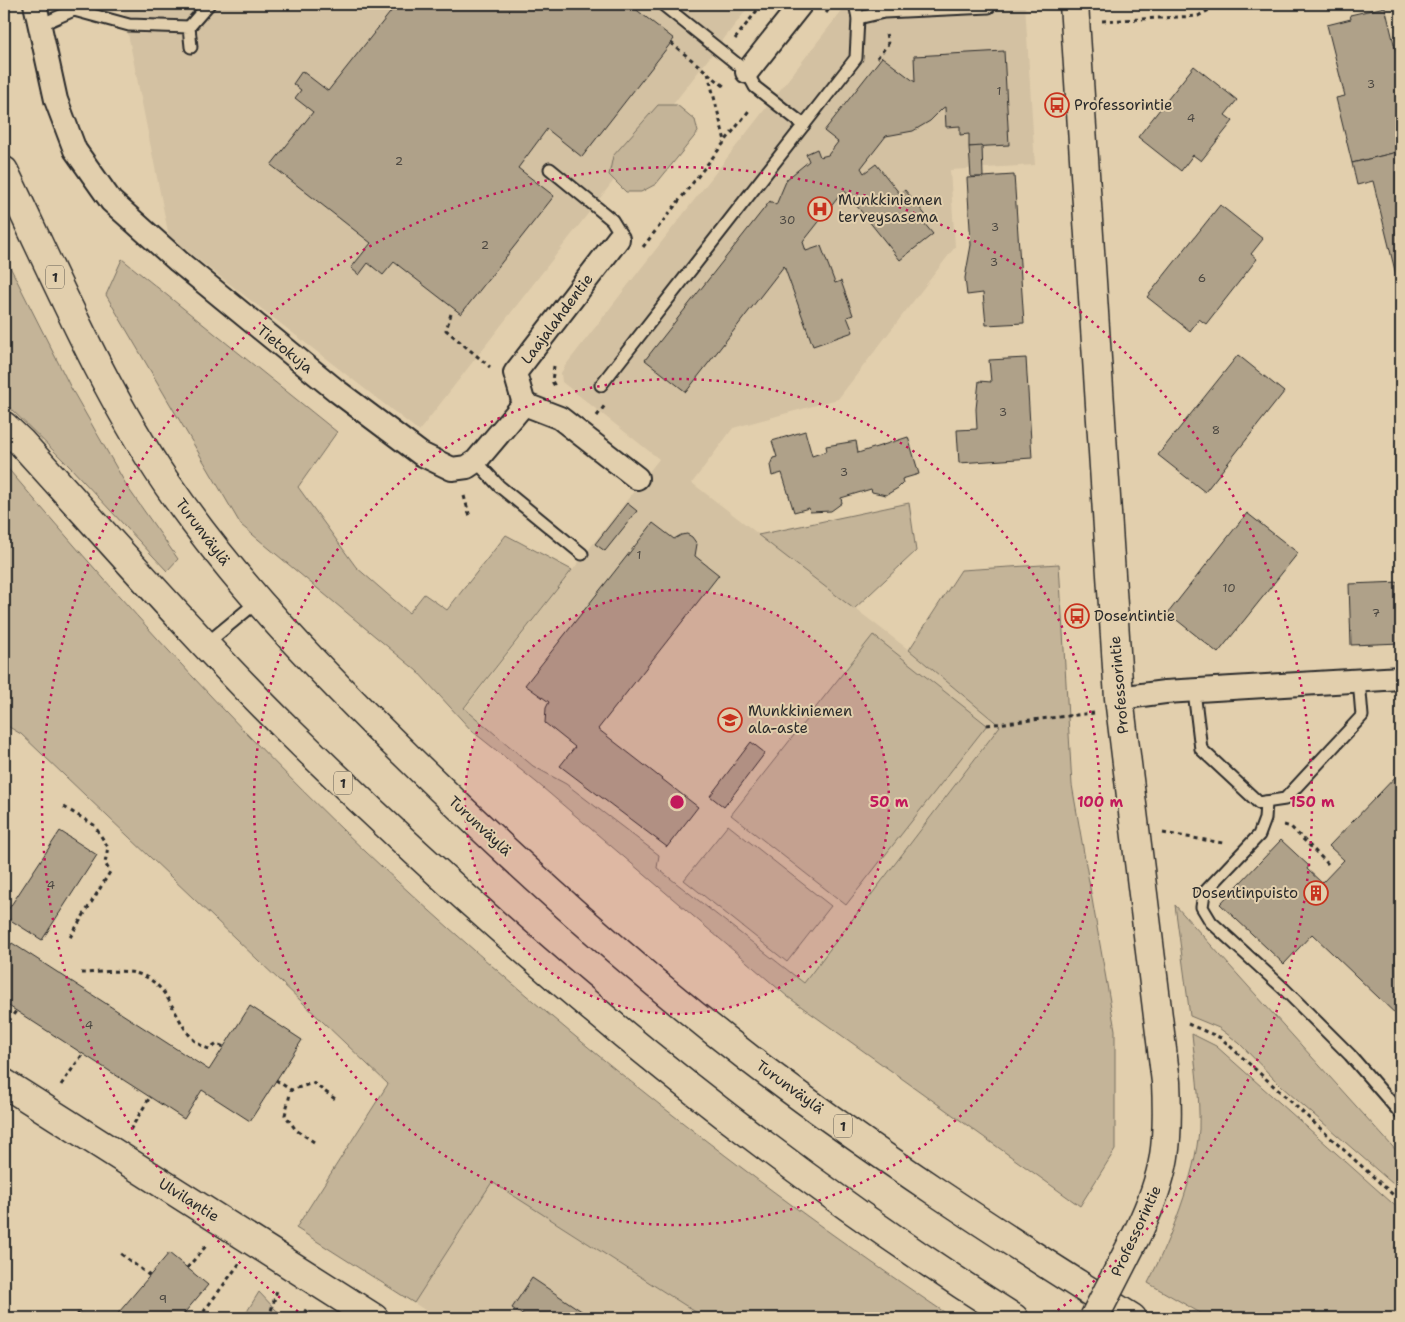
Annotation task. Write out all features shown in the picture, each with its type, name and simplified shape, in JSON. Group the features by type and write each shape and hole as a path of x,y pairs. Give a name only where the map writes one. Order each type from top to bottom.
{"main road":[{"name":"Professorintie","path":"1074,4 1119,698 1166,1082 1168,1123 1162,1171 1155,1195 1094,1318"},
{"name":"Turunväylä","path":"4,171 106,383 166,482 217,551 258,601 337,687 460,808 571,910 744,1053 870,1146 1006,1239 1132,1318"},
{"name":"1","path":"4,426 21,442 206,644 287,729 450,886 580,999 715,1108 829,1193 1014,1318"},
{"name":"Ulvilantie","path":"4,1083 374,1318"}],"street":[{"path":"747,72 800,4"},
{"name":"Tietokuja","path":"37,14 56,100 75,150 111,201 178,261 337,391 421,454 452,469 467,467 476,461"},
{"name":"Laajalahdentie","path":"524,404 515,373 618,239"},
{"path":"476,461 524,404 560,418 637,478"},
{"path":"1119,698 1194,690 1401,678"}],"lane":[{"path":"191,46 189,27 209,4"},
{"path":"662,4 747,72 755,86 804,125"},
{"path":"601,385 856,58 858,18 855,4"},
{"path":"858,18 884,12 989,7"},
{"path":"37,14 74,10 129,25 189,27"},
{"path":"550,169 612,220 620,233 618,239"},
{"path":"476,461 500,486 582,554"},
{"path":"206,644 258,601"},
{"path":"1194,690 1201,749 1259,802 1266,802 1285,799 1362,716 1359,680"},
{"path":"1266,802 1265,819 1259,834 1204,893 1202,907 1211,922 1283,988 1330,1035 1401,1114"}],"path":[{"path":"821,20 833,4"},
{"path":"1100,21 1198,16 1220,4"},
{"path":"671,43 730,90"},
{"path":"708,73 725,141"},
{"path":"642,248 763,93"},
{"path":"744,102 752,108"},
{"path":"451,314 446,330 491,368 552,381"},
{"path":"555,361 552,381 559,393"},
{"path":"464,496 470,517"},
{"path":"987,725 1082,715"},
{"path":"64,807 94,825 108,847 105,863 110,872 69,939"},
{"path":"81,973 135,973 159,984 194,1042 210,1049 217,1044 224,1047"},
{"path":"4,1028 16,1011"},
{"path":"1186,1023 1221,1038 1401,1202"},
{"path":"59,1088 83,1054"},
{"path":"276,1080 291,1090"},
{"path":"291,1090 313,1083 338,1101"},
{"path":"291,1090 285,1115 296,1130 314,1142"},
{"path":"128,1133 150,1097"},
{"path":"199,1318 223,1289 254,1241"},
{"path":"187,1268 206,1246"},
{"path":"121,1254 150,1276"},
{"path":"269,1318 276,1292"},
{"path":"77,1313 84,1318"},
{"path":"184,1314 189,1318"}],"shaded area":[{"path":"122,4 751,4 419,431 169,237"},
{"path":"847,4 1025,4 1035,165 950,170 955,247 838,399 733,428 692,483 909,650 1000,726 804,983 460,715 659,459 562,382 561,373"},
{"path":"658,105 677,105 695,120 698,132 656,184 641,192 626,192 609,175 613,156"},
{"path":"4,255 71,388 128,488 178,559 167,571 70,467 4,402"},
{"path":"122,259 337,432 298,487 356,567 409,613 424,594 447,610 506,535 572,570 464,708 533,766 566,784 659,855 657,868 804,983 1000,726 909,650 961,570 1059,564 1072,785 1115,1030 1115,1150 1080,1206 788,997 536,782 472,731 417,671 241,525 106,295"},
{"path":"4,464 163,645 218,704 331,819 449,928 570,1032 694,1132 822,1227 953,1318 705,1318 492,1182 414,1303 296,1228 388,1084 21,734 4,724"},
{"path":"909,503 916,551 854,609 758,535"},
{"path":"873,635 987,725 846,905 731,815"},
{"path":"728,825 831,906 787,962 684,880"},
{"path":"1175,905 1401,1156 1401,1191 1281,1086 1239,1043 1219,1028 1190,1016"},
{"path":"1192,1034 1216,1046 1401,1211 1401,1318 1209,1318 1148,1283 1180,1208 1193,1167 1197,1147 1199,1105"},
{"path":"492,1182 705,1318 437,1318 414,1303"},
{"path":"259,1292 276,1310 288,1318 243,1318"}],"building":[{"path":"386,4 629,4 674,39 582,157 547,129 518,168 554,196 461,314 394,262 383,275 368,263 359,275 351,268 371,243 271,165 313,112 295,98 301,90 293,84 302,71 328,91 393,9"},
{"path":"1385,7 1401,72 1401,151 1352,163 1336,98 1345,96 1327,25 1351,19 1350,15"},
{"path":"1004,51 1009,145 969,147 969,134 960,135 960,126 946,127 945,107 930,121 913,131 886,136 861,168 864,173 876,164 900,194 905,190 928,218 923,222 933,234 900,260 844,190 803,242 806,251 821,246 835,283 841,281 853,315 847,317 853,332 813,346 784,266 686,392 645,360 770,201 776,205 787,179 809,161 806,154 817,149 820,157 828,155 838,142 824,131 882,57 915,82 914,56"},
{"path":"1194,66 1237,100 1225,115 1233,121 1201,161 1193,155 1181,171 1138,137"},
{"path":"982,146 983,177 971,177 969,147"},
{"path":"1401,151 1401,286 1399,287 1373,181 1357,185 1352,163"},
{"path":"1014,175 1024,323 986,325 983,293 967,295 965,278 971,245 967,178"},
{"path":"1220,205 1263,239 1251,254 1257,259 1206,324 1199,319 1190,331 1147,297"},
{"path":"1238,355 1284,392 1205,492 1158,455"},
{"path":"1026,358 1032,458 959,463 957,430 977,429 976,409 979,381 991,382 989,360"},
{"path":"805,431 812,456 827,451 826,446 856,441 858,453 908,437 919,474 902,479 903,483 898,488 886,495 872,492 871,489 841,498 842,503 831,511 810,512 809,508 794,512 782,473 772,476 770,465 773,458 777,457 772,441"},
{"path":"627,503 637,511 605,551 595,544"},
{"path":"1247,513 1298,553 1218,653 1168,613"},
{"path":"653,523 674,539 687,534 692,537 697,544 695,556 719,575 598,729 698,807 667,847 560,766 575,747 545,723 546,708 549,702 525,685"},
{"path":"1401,582 1401,643 1351,645 1349,584"},
{"path":"751,742 765,753 724,807 710,796"},
{"name":"Dosentinpuisto","path":"1401,771 1401,1019 1312,934 1284,964 1220,904 1281,840 1309,866 1307,869 1322,883 1344,860 1329,846"},
{"path":"60,831 97,855 42,940 4,916"},
{"path":"12,943 209,1070 250,1006 302,1040 250,1121 202,1090 184,1119 4,1003 4,955"},
{"path":"1401,1071 1401,1085 1394,1078"},
{"path":"169,1253 208,1285 180,1318 114,1318"},
{"path":"532,1278 592,1318 527,1318 512,1308"}],"place":[{"name":"Professorintie","path":"1057,105"},
{"name":"Munkkiniemen terveysasema","path":"820,209"},
{"name":"Dosentintie","path":"1077,616"},
{"name":"Munkkiniemen ala-aste","path":"730,720"},
{"name":"Dosentinpuisto","path":"1316,893"}]}
